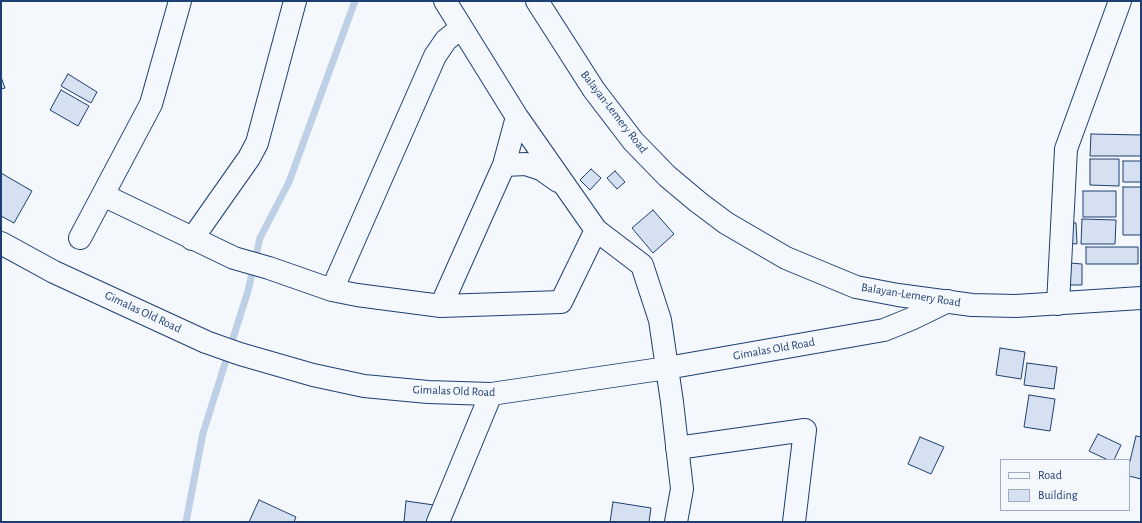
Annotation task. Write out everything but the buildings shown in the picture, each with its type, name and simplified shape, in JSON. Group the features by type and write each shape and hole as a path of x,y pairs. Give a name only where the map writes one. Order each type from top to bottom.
{"street":[{"path":"80,238 151,104 180,1"},
{"path":"192,239 249,158 257,143 295,1"},
{"path":"445,1 517,116 596,230 642,265 660,320 667,368 682,488 676,522"},
{"name":"Balayan-Lemery Road","path":"537,1 594,90 633,141 667,176 698,202 726,223 786,258 856,287 898,295 972,305 1016,306 1141,298"},
{"path":"1058,304 1066,149 1120,1"},
{"path":"332,290 435,56 446,40 462,28"},
{"path":"441,306 504,165 517,116"},
{"path":"504,165 526,164 541,169 564,184"},
{"path":"103,195 234,258 269,268 332,290 357,295 441,306 561,302 596,230"},
{"name":"Gimalas Old Road","path":"1,243 54,272 206,342 240,354 313,375 364,386 428,392 491,394 667,368 884,330 948,301"},
{"path":"438,522 491,394"},
{"path":"677,448 805,430 794,522"}],"waterway":[{"path":"186,522 203,433 248,291 260,238 289,182 355,1"}]}
